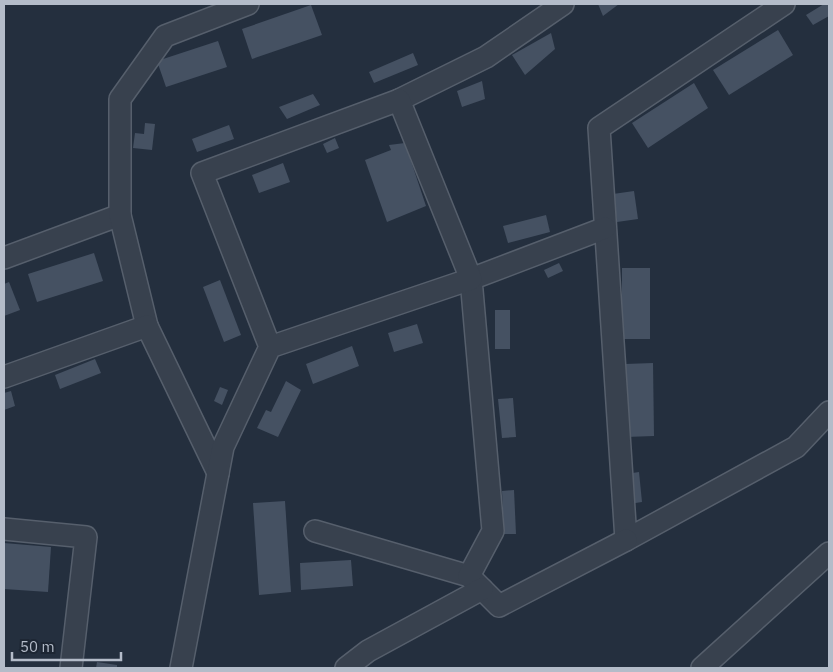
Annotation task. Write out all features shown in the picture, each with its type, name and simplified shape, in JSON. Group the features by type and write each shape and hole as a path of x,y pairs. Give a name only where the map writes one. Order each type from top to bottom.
{"street":[{"path":"218,473 147,326 120,215 120,99 166,36 248,4"},
{"path":"270,347 202,173 399,100 486,57 563,4"},
{"path":"626,540 599,128 784,4"},
{"path":"346,668 368,651 475,583 493,531 471,279 399,100"},
{"path":"4,258 120,215"},
{"path":"181,668 223,447 270,347 471,279 605,228"},
{"path":"4,377 147,326"},
{"path":"315,531 475,583 499,606 626,540 796,447 829,412"},
{"path":"4,529 86,537 71,668"},
{"path":"702,668 829,553"}],"building":[{"path":"598,4 619,4 603,16"},
{"path":"824,4 829,4 829,16 813,25 806,15"},
{"path":"311,5 322,35 252,59 242,29"},
{"path":"778,30 793,55 729,95 713,70"},
{"path":"551,33 555,49 525,75 512,55"},
{"path":"218,41 227,67 166,87 157,61"},
{"path":"413,53 418,65 374,83 369,72"},
{"path":"482,81 485,99 462,107 457,91"},
{"path":"694,83 708,108 648,148 632,123"},
{"path":"313,94 320,105 287,119 279,107"},
{"path":"145,123 155,124 152,150 133,148 135,133 144,134"},
{"path":"229,125 234,139 197,152 192,139"},
{"path":"335,138 339,148 327,153 323,144"},
{"path":"405,143 426,206 387,222 365,160 391,150 389,145"},
{"path":"283,163 290,182 259,193 252,175"},
{"path":"634,191 638,219 617,222 613,194"},
{"path":"546,215 550,232 508,243 503,226"},
{"path":"94,253 103,281 37,302 28,274"},
{"path":"559,263 563,271 548,278 544,270"},
{"path":"622,268 650,268 650,339 622,339"},
{"path":"220,280 241,335 224,342 203,287"},
{"path":"9,282 20,310 4,316 4,284"},
{"path":"495,310 510,310 510,349 495,349"},
{"path":"417,324 423,343 394,352 388,333"},
{"path":"352,346 359,366 313,384 306,364"},
{"path":"95,359 101,373 60,389 55,375"},
{"path":"653,363 654,436 626,437 625,364"},
{"path":"286,381 301,390 278,437 257,428 266,410 271,412"},
{"path":"220,387 228,390 222,405 214,401"},
{"path":"11,391 15,406 4,410 4,393"},
{"path":"513,398 516,437 502,438 498,399"},
{"path":"639,472 642,502 629,504 626,474"},
{"path":"514,490 516,534 504,534 502,491"},
{"path":"285,501 291,592 259,595 253,503"},
{"path":"4,543 51,547 48,592 4,589"},
{"path":"351,560 353,586 301,590 300,563"},
{"path":"97,662 117,665 117,668 96,668"}]}
